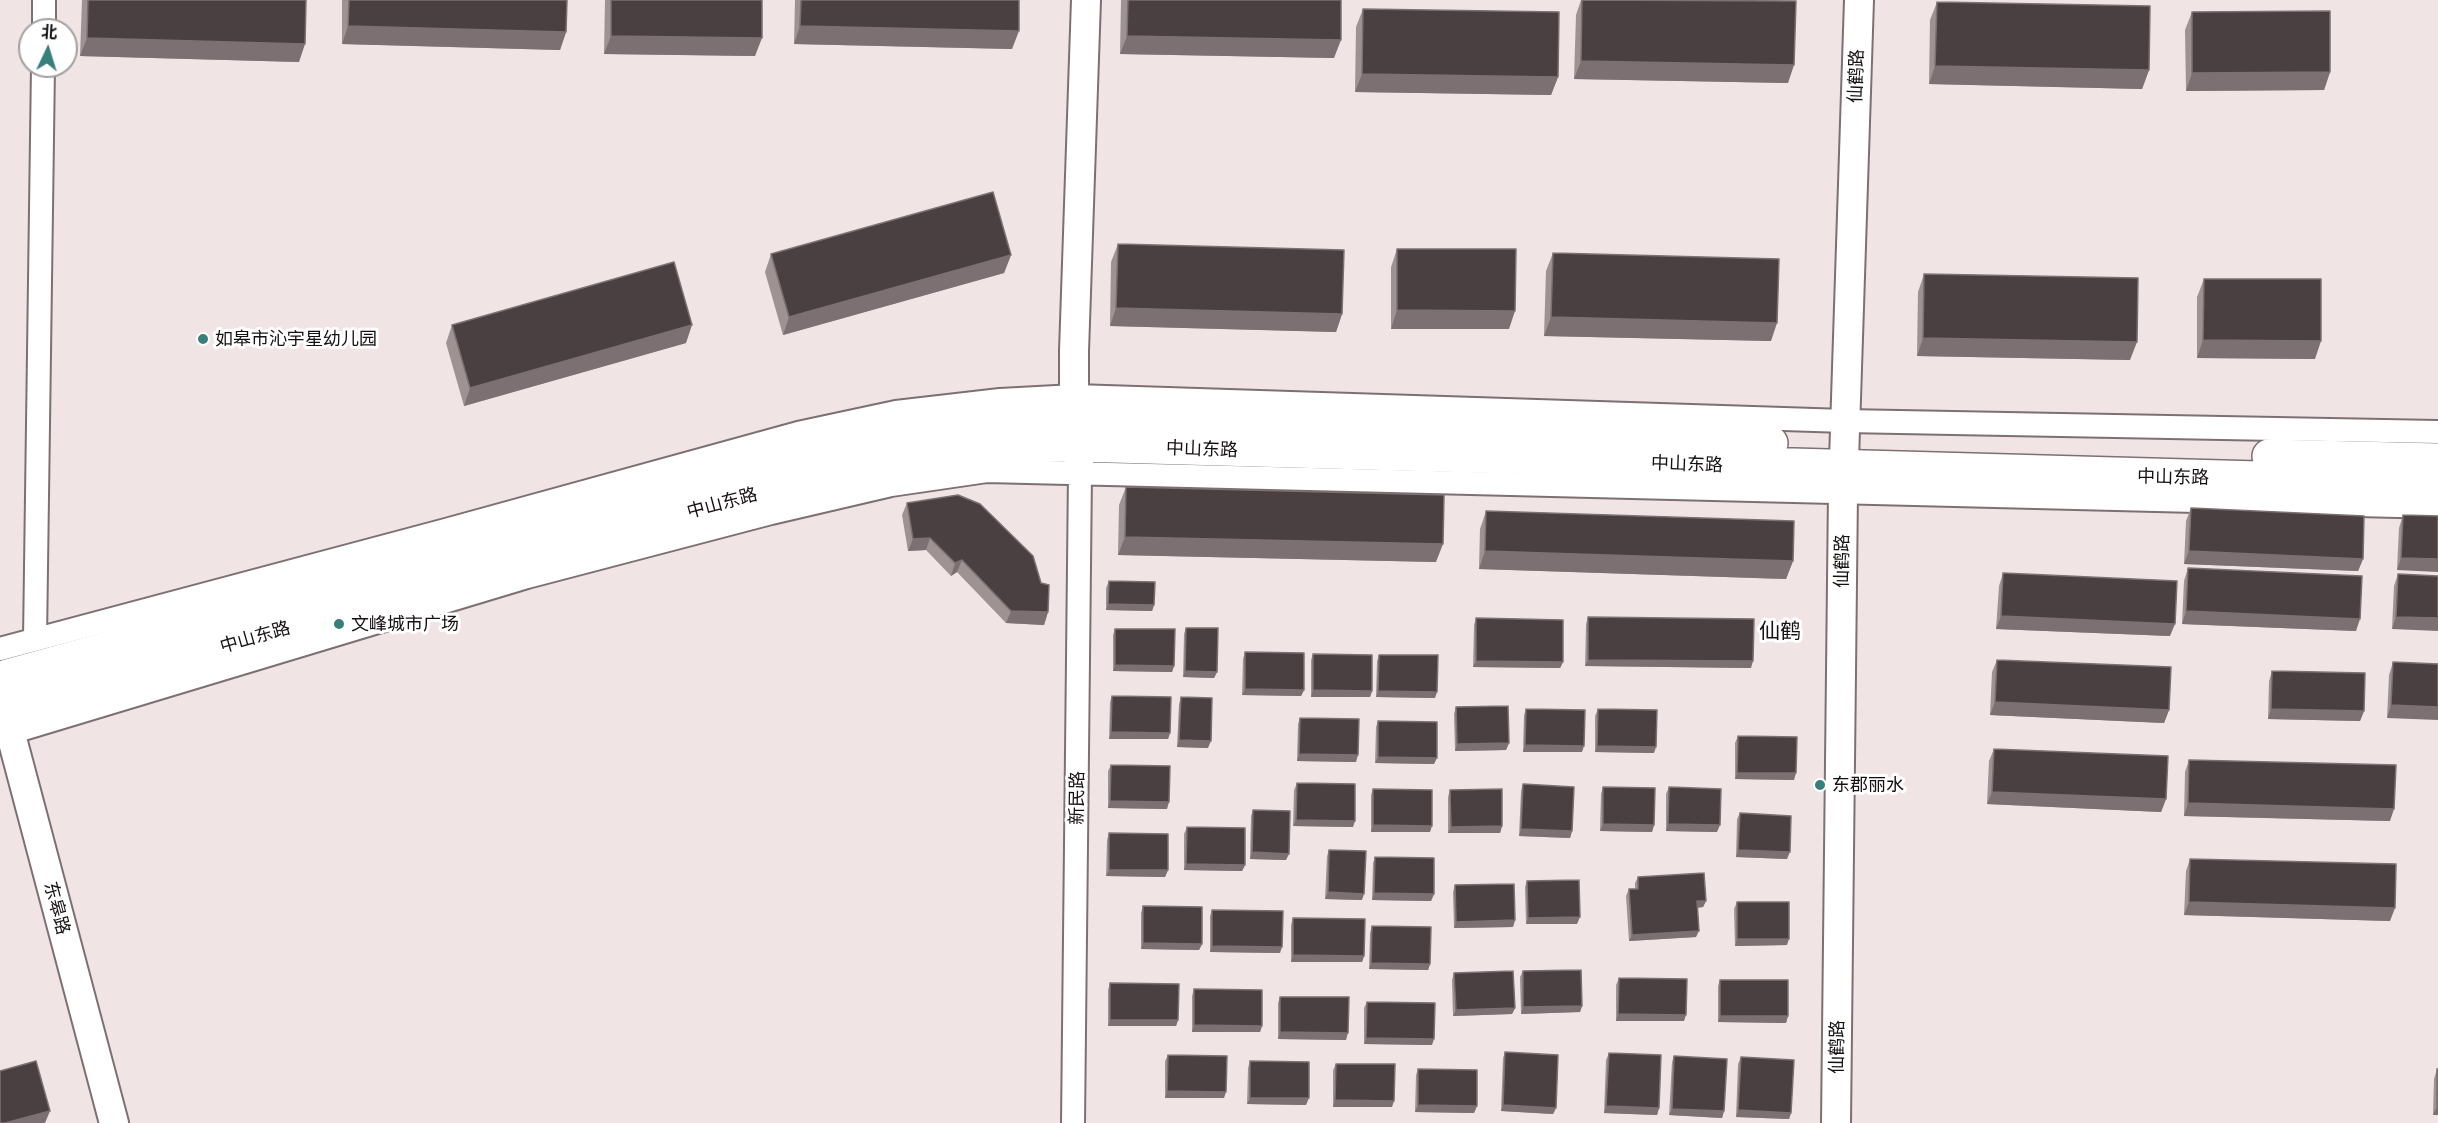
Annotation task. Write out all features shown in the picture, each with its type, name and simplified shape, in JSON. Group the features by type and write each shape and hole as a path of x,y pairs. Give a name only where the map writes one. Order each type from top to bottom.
{"main road":[{"name":"中山东路","path":"2,710 710,506 807,481 885,463 947,452 1010,446 1077,433 1845,456 2438,483"},
{"name":"中山东路","path":"1845,456 2438,460"}],"street":[{"path":"44,0 44,18"},
{"path":"1077,433 1074,351 1086,0"},
{"name":"仙鹤路","path":"1836,1123 1845,456 1859,0"},
{"path":"35,639 43,78"},
{"path":"0,649 798,433 896,412 1000,400 1077,433 1845,456 2438,507"},
{"path":"1845,456 2438,432"},
{"name":"新民路","path":"1072,1123 1077,433"},
{"name":"东皋路","path":"2,710 114,1123"}],"building":[{"path":"88,0 306,0 305,44 87,38"},
{"path":"349,0 567,0 566,32 348,26"},
{"path":"611,0 762,0 762,38 611,36"},
{"path":"801,0 1019,0 1019,31 800,26"},
{"path":"1128,0 1341,0 1341,40 1127,36"},
{"path":"1582,0 1796,1 1794,65 1581,61"},
{"path":"1937,2 2150,6 2149,70 1935,66"},
{"path":"1363,9 1559,12 1558,77 1362,74"},
{"path":"2330,11 2330,72 2192,73 2192,12"},
{"path":"993,192 1011,255 789,317 771,254"},
{"path":"1118,244 1344,250 1342,314 1116,308"},
{"path":"1397,249 1516,249 1515,311 1397,310"},
{"path":"1553,253 1779,259 1777,323 1551,317"},
{"path":"674,262 692,325 470,388 452,325"},
{"path":"1924,274 2138,278 2137,342 1923,338"},
{"path":"2204,279 2321,279 2321,341 2203,340"},
{"path":"1126,487 1444,495 1443,544 1125,537"},
{"path":"958,495 980,504 1033,556 1041,583 1049,585 1048,612 1011,611 962,560 955,563 930,538 913,539 907,503"},
{"path":"2191,508 2364,516 2363,559 2189,551"},
{"path":"1486,511 1794,521 1793,561 1485,551"},
{"path":"2403,515 2438,516 2438,559 2401,558"},
{"path":"2188,568 2362,576 2360,619 2186,611"},
{"path":"2003,573 2177,581 2175,624 2001,616"},
{"path":"2398,574 2438,576 2438,618 2396,617"},
{"path":"1109,581 1155,582 1154,605 1108,604"},
{"path":"1588,617 1754,619 1753,661 1588,660"},
{"path":"1476,618 1563,620 1563,662 1476,661"},
{"path":"1186,628 1218,628 1217,672 1185,671"},
{"path":"1115,629 1175,629 1174,666 1115,665"},
{"path":"1245,652 1304,653 1304,690 1245,689"},
{"path":"1313,654 1372,655 1372,691 1313,690"},
{"path":"1379,655 1438,655 1437,692 1378,691"},
{"path":"1997,660 2171,667 2169,710 1995,702"},
{"path":"2393,662 2438,664 2438,707 2391,705"},
{"path":"2272,671 2365,673 2364,711 2271,709"},
{"path":"1112,696 1171,697 1170,733 1111,732"},
{"path":"1181,697 1212,698 1211,741 1179,740"},
{"path":"1508,706 1509,743 1457,744 1456,707"},
{"path":"1526,709 1585,710 1584,746 1525,745"},
{"path":"1598,709 1657,710 1656,747 1597,746"},
{"path":"1300,718 1359,719 1358,755 1299,754"},
{"path":"1378,721 1437,722 1437,758 1378,757"},
{"path":"1738,736 1797,737 1796,773 1737,773"},
{"path":"1994,749 2168,756 2166,799 1992,792"},
{"path":"2189,760 2396,765 2394,809 2188,803"},
{"path":"1111,765 1170,766 1169,802 1110,801"},
{"path":"1297,783 1355,784 1355,821 1296,820"},
{"path":"1523,784 1574,787 1572,831 1521,829"},
{"path":"1603,787 1655,788 1654,825 1603,824"},
{"path":"1669,787 1721,789 1720,825 1668,824"},
{"path":"1373,789 1432,790 1432,826 1373,825"},
{"path":"1502,789 1502,826 1451,827 1450,790"},
{"path":"1253,810 1290,811 1289,854 1252,852"},
{"path":"1740,813 1791,816 1790,852 1738,850"},
{"path":"1187,827 1245,828 1245,865 1186,864"},
{"path":"1109,833 1168,834 1168,870 1109,870"},
{"path":"1329,850 1366,851 1364,894 1328,892"},
{"path":"1375,857 1434,858 1434,894 1374,893"},
{"path":"2190,859 2396,864 2395,908 2189,902"},
{"path":"1704,873 1706,901 1697,901 1699,931 1632,935 1629,889 1638,889 1638,877"},
{"path":"1579,880 1580,917 1528,918 1527,881"},
{"path":"1514,884 1515,920 1456,922 1455,885"},
{"path":"1737,902 1789,902 1789,939 1737,939"},
{"path":"1143,906 1202,907 1202,944 1143,943"},
{"path":"1212,910 1283,911 1282,947 1212,946"},
{"path":"1293,918 1365,919 1364,956 1293,955"},
{"path":"1372,926 1431,927 1430,964 1371,963"},
{"path":"1581,970 1582,1006 1523,1007 1523,971"},
{"path":"1513,971 1515,1008 1456,1010 1454,973"},
{"path":"1619,978 1687,979 1686,1015 1618,1014"},
{"path":"1720,980 1788,980 1788,1016 1720,1016"},
{"path":"1110,983 1179,984 1178,1020 1110,1020"},
{"path":"1194,989 1262,990 1262,1026 1194,1025"},
{"path":"1280,997 1349,997 1348,1033 1280,1032"},
{"path":"1367,1002 1435,1003 1434,1039 1366,1038"},
{"path":"1505,1052 1558,1055 1556,1108 1503,1105"},
{"path":"1609,1053 1661,1055 1659,1108 1606,1106"},
{"path":"1168,1055 1227,1056 1226,1092 1167,1091"},
{"path":"1674,1056 1727,1059 1724,1111 1672,1109"},
{"path":"1741,1057 1794,1060 1791,1113 1738,1110"},
{"path":"36,1061 50,1111 0,1123 0,1071"},
{"path":"1250,1061 1309,1062 1309,1098 1250,1098"},
{"path":"1336,1064 1395,1064 1394,1101 1335,1100"},
{"path":"1418,1069 1477,1070 1477,1106 1418,1105"},
{"path":"2438,1069 2438,1106 2437,1106"}],"place":[{"name":"如皋市沁宇星幼儿园","path":"203,339"},
{"name":"文峰城市广场","path":"339,624"},
{"name":"东郡丽水","path":"1820,785"}],"district":[{"name":"仙鹤","path":"1780,631"}]}
